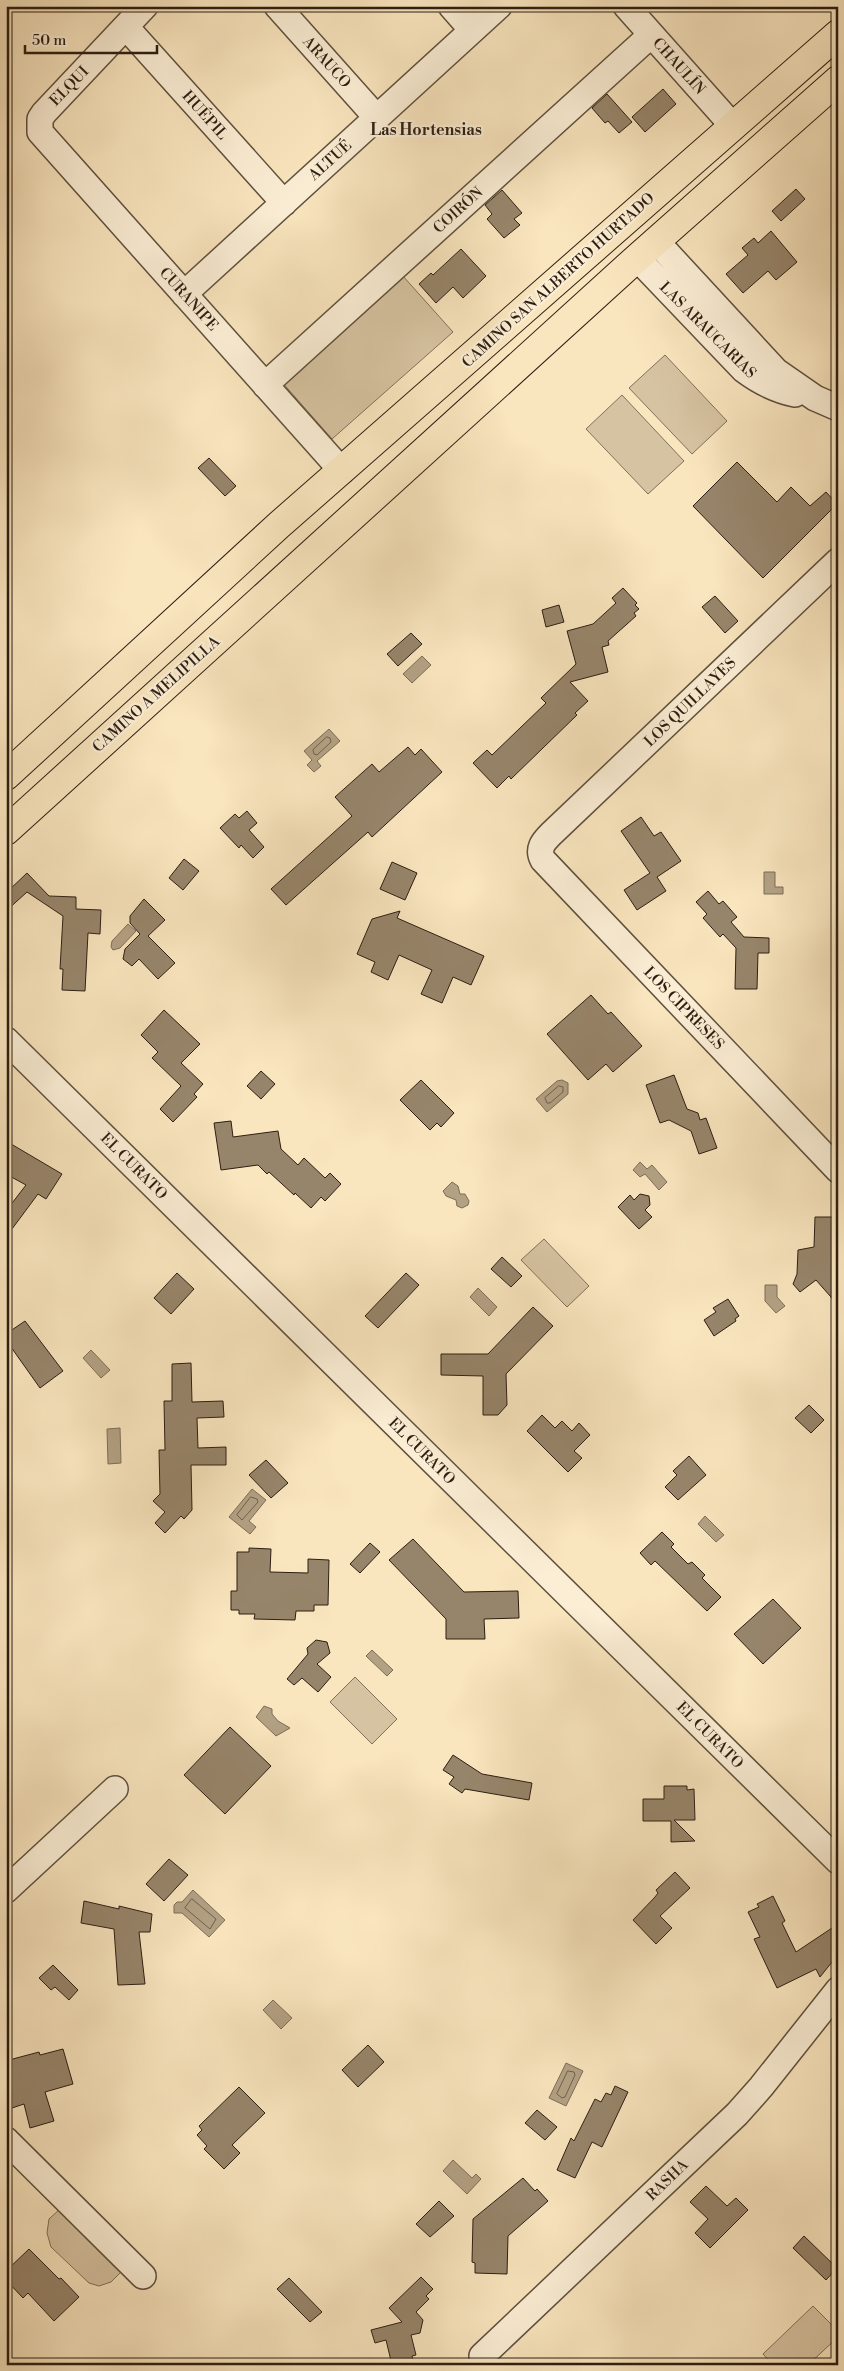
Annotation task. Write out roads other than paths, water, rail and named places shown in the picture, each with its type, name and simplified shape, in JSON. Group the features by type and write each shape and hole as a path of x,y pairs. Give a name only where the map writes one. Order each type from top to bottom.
{"main road":[{"name":"CAMINO SAN ALBERTO HURTADO","path":"6,776 279,525 732,125 838,34"},
{"path":"646,249 838,80"},
{"name":"CAMINO A MELIPILLA","path":"6,831 306,556 646,249"}],"street":[{"name":"ELQUI","path":"39,125 44,113 145,6"},
{"name":"ARAUCO","path":"277,6 377,118"},
{"path":"451,6 472,30"},
{"name":"ALTUÉ","path":"184,294 498,6"},
{"name":"CHAULÍN","path":"626,6 732,125"},
{"name":"HUÉPIL","path":"126,27 284,203"},
{"name":"COIRÓN","path":"265,385 651,34"},
{"name":"CURANIPE","path":"39,125 44,137 342,471"},
{"name":"LAS ARAUCARIAS","path":"646,249 744,370 758,381 781,391 815,398 838,408"},
{"name":"LOS QUILLAYES","path":"542,843 838,561"},
{"name":"LOS CIPRESES","path":"542,843 540,850 543,860 838,1170"},
{"name":"EL CURATO","path":"6,1040 838,1861"},
{"path":"6,1890 114,1789"},
{"name":"RASHA","path":"482,2356 737,2114 762,2087 838,1990"},
{"path":"6,2140 143,2276"}],"water":[{"path":"422,656 431,665 412,683 403,674"},
{"path":"329,729 340,741 317,761 321,766 314,772 307,765 312,760 304,751"},
{"path":"764,872 775,872 775,887 783,887 783,894 764,894"},
{"path":"128,924 136,931 120,948 113,950 111,947 112,941"},
{"path":"562,1080 568,1083 568,1094 547,1112 536,1099 557,1081"},
{"path":"640,1162 647,1169 652,1165 667,1182 659,1190 645,1174 640,1177 633,1170"},
{"path":"452,1182 458,1186 460,1194 465,1194 469,1201 468,1205 462,1208 457,1206 456,1200 446,1196 443,1191"},
{"path":"765,1285 777,1285 777,1297 785,1306 776,1313 765,1301"},
{"path":"478,1288 497,1307 489,1316 470,1297"},
{"path":"91,1350 110,1370 101,1378 83,1358"},
{"path":"120,1428 121,1463 108,1464 107,1429"},
{"path":"252,1489 266,1500 249,1521 256,1527 250,1534 229,1517"},
{"path":"705,1516 724,1535 716,1542 698,1524"},
{"path":"372,1650 393,1670 387,1676 366,1656"},
{"path":"264,1706 272,1709 272,1714 278,1721 290,1728 276,1736 256,1717"},
{"path":"193,1890 225,1920 209,1937 182,1913 174,1913 174,1905 177,1902 182,1902"},
{"path":"273,2000 292,2018 281,2029 263,2010"},
{"path":"566,2063 583,2071 566,2106 549,2098"},
{"path":"453,2160 472,2178 476,2174 481,2179 467,2194 443,2171"}],"railway":[{"path":"6,11 11,6"}],"district":[{"name":"Las Hortensias","path":"426,129"}]}
